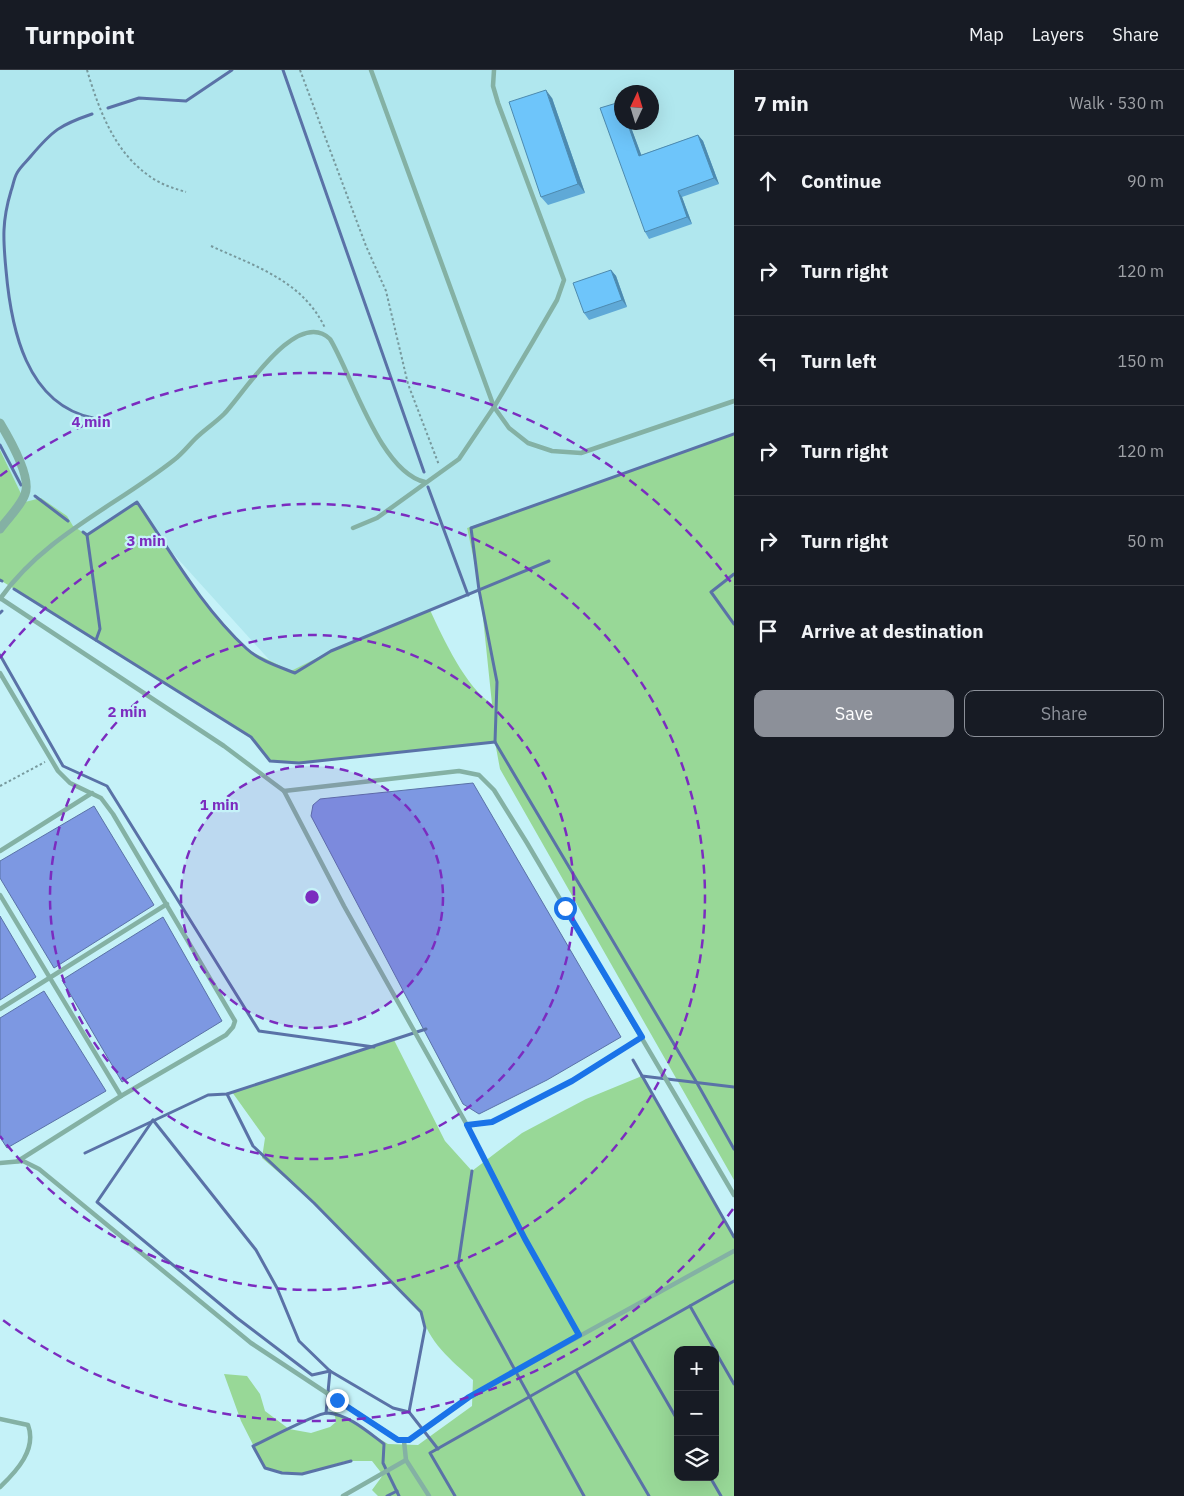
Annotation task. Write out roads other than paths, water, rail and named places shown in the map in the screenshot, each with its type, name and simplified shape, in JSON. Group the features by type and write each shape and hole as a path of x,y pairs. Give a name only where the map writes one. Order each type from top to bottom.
{"street":[{"path":"0,423 11,442 27,484 25,495 0,529"}],"lane":[{"path":"371,70 494,407 509,428 528,443 552,451 582,453 734,401"},
{"path":"353,528 377,518 459,459 494,407 557,300 564,280 498,103 493,86 494,70"},
{"path":"425,482 413,480 376,433 355,396 330,339 325,334 312,330 299,334 287,343 224,414 174,460 58,540 16,578 0,599 224,746 284,791 344,906 467,1125 525,1239 579,1335"},
{"path":"0,674 58,771 70,783 101,798 113,814 232,1014 233,1026 226,1035 121,1096 17,1162"},
{"path":"284,791 459,771 478,775 494,790 734,1195"},
{"path":"0,850 92,793"},
{"path":"0,895 121,1096"},
{"path":"0,1009 167,904"},
{"path":"467,1125 492,1122 572,1081 642,1037"},
{"path":"0,1163 23,1161 39,1169 251,1343 398,1440 404,1441 409,1440 469,1397 579,1335 734,1252"},
{"path":"0,1419 28,1425 31,1434 28,1451 15,1473 0,1487"},
{"path":"404,1441 406,1460 429,1496"},
{"path":"343,1496 406,1460"}],"water":[{"path":"473,783 621,1037 547,1080 479,1114 463,1104 311,816 313,805 320,799"},
{"path":"94,806 154,905 54,968 0,878 0,861"},
{"path":"0,916 36,977 0,1000"},
{"path":"163,917 222,1021 122,1082 62,980"},
{"path":"44,991 106,1091 7,1148 0,1137 0,1018"}],"waterway":[{"path":"108,108 139,98 186,101 232,70"},
{"path":"283,70 424,472"},
{"path":"92,114 58,129 45,140 18,171 8,202 4,239 12,316 26,360 37,380 52,397 70,410 93,418"},
{"path":"734,434 471,528 479,590 497,682 495,742 697,1083 734,1149"},
{"path":"0,445 21,485"},
{"path":"428,487 468,595"},
{"path":"35,496 68,521"},
{"path":"87,535 137,502 201,598 231,633 258,657 295,673 331,651 549,561"},
{"path":"83,532 87,535 100,629 96,640"},
{"path":"734,574 711,592 734,624"},
{"path":"14,589 251,737 270,761 299,763 495,742"},
{"path":"0,655 63,766 107,786 259,1031 374,1047"},
{"path":"85,1153 208,1095 227,1094 426,1029"},
{"path":"633,1060 734,1237"},
{"path":"642,1076 734,1087"},
{"path":"227,1094 253,1146 314,1203 421,1312 425,1328 409,1412"},
{"path":"153,1120 256,1250 277,1288 299,1341 330,1371 393,1408 409,1412 438,1449"},
{"path":"153,1120 97,1202 237,1318 312,1375 330,1371"},
{"path":"472,1171 458,1266 584,1496"},
{"path":"455,1496 430,1453 734,1281"},
{"path":"690,1306 713,1346"},
{"path":"631,1340 674,1414"},
{"path":"719,1358 734,1384"},
{"path":"326,1413 330,1371"},
{"path":"576,1371 649,1496"},
{"path":"351,1461 302,1474 282,1473 265,1468 253,1446 321,1414 335,1414 357,1424 384,1444 383,1463 399,1496"},
{"path":"712,1481 721,1496"},
{"path":"387,1496 397,1491"}]}
